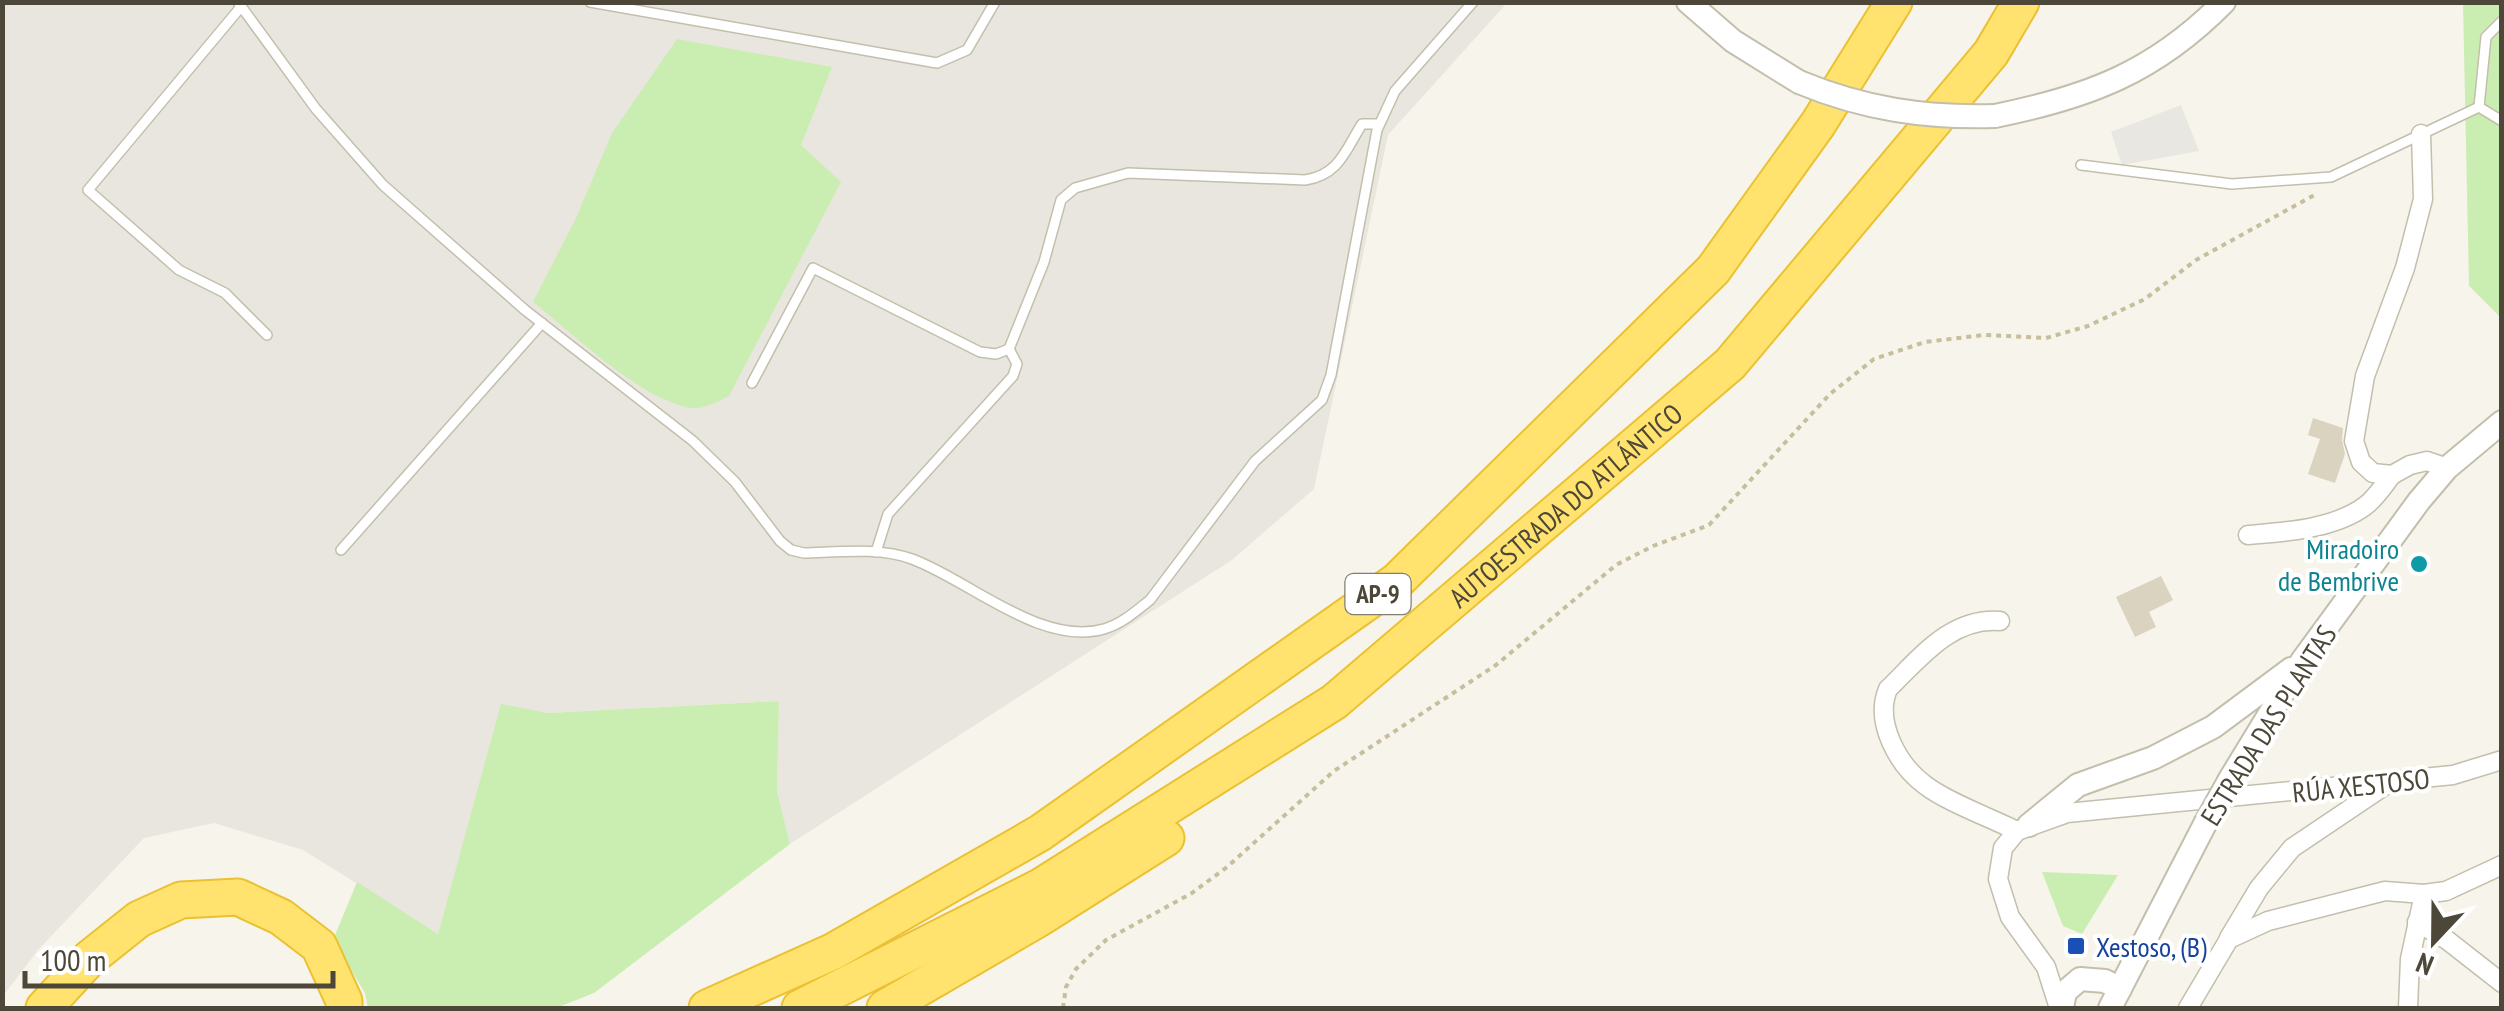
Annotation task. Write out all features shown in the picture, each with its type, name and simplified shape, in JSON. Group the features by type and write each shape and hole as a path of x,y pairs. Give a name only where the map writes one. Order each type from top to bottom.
{"highway":[{"name":"AUTOESTRADA DO ATLÁNTICO","path":"707,1008 834,951 1040,834 1397,581 1712,270 1818,124 1894,2"},
{"name":"AUTOESTRADA DO ATLÁNTICO","path":"800,1008 1040,887 1334,702 1730,364 1990,53 2021,2"},
{"path":"885,1008 1198,818 1334,702"},
{"path":"44,1008 90,958 139,920 181,900 238,897 281,917 319,946 344,1008"}],"street":[{"path":"1688,2 1733,41 1799,82 1862,106 1958,118 1995,116 2058,104 2117,81 2165,53 2201,26 2224,2"},
{"path":"2392,475 2373,474 2361,462 2354,440 2365,376 2405,268 2423,199 2421,134"},
{"name":"ESTRADA DAS PLANTAS","path":"2115,999 2230,779 2302,661 2392,536 2447,468 2502,422"},
{"path":"2248,536 2334,520 2366,506 2392,475 2410,465 2426,461 2447,468"},
{"path":"2000,621 1970,623 1941,637 1888,689 1883,700 1883,720 1887,734 1924,785 2023,828"},
{"path":"2061,1008 2046,966 2010,917 1998,878 2003,848 2078,785 2153,758 2213,727 2302,661"},
{"name":"RÚA XESTOSO","path":"2023,828 2068,813 2453,775 2502,760"},
{"path":"2188,1008 2260,888 2292,848 2390,782"},
{"path":"2229,939 2268,920 2385,891 2446,891 2502,865"},
{"path":"2408,1008 2410,958 2424,894"},
{"path":"2417,922 2502,983"},
{"path":"2046,966 2080,979 2105,981 2115,999"},
{"path":"2061,1008 2065,992 2080,979"}],"lane":[{"path":"590,2 937,63 967,50 995,2"},
{"path":"266,335 225,293 179,270 88,190 239,5 316,109 383,185 542,322 693,442 735,482 791,550 876,552 912,559 1040,624 1081,632 1106,628 1128,618 1150,600 1255,460 1322,400 1379,124 1395,90 1472,2"},
{"path":"2478,107 2486,37 2502,21"},
{"path":"2478,107 2502,121"},
{"path":"2081,165 2232,184 2331,177 2478,107"},
{"path":"752,383 813,268 980,352 996,354 1009,349 1044,262 1061,200 1075,188 1128,174 1304,180 1323,177 1335,168 1362,124 1379,124"},
{"path":"341,550 542,322"},
{"path":"876,552 888,514 1013,376 1017,364 1009,349"}],"path":[{"path":"1063,1008 1066,987 1076,969 1106,940 1192,893 1227,867 1334,771 1496,665 1616,564 1709,525 1830,394 1874,358 1924,342 1984,335 2046,338 2088,326 2145,299 2196,260 2318,194 2331,177"}],"shaded area":[{"path":"3,3 1507,3 1388,135 1314,489 1232,560 790,844 777,791 779,701 548,713 502,705 438,934 303,850 214,823 144,838 38,950 3,996"},
{"path":"2181,105 2199,151 2122,165 2111,132"}],"green space":[{"path":"2463,3 2501,3 2501,318 2469,286"},
{"path":"677,39 832,67 801,145 841,182 729,396 698,408 674,404 632,381 533,302 576,218 612,133"},
{"path":"779,701 777,791 790,844 594,993 556,1008 368,1008 365,993 333,940 357,882 438,934 501,704 548,713"},
{"path":"2042,872 2118,875 2082,934 2063,926"}],"building":[{"path":"2313,418 2343,428 2345,454 2335,483 2308,474 2320,439 2308,435"},
{"path":"2161,576 2173,600 2149,612 2156,627 2135,637 2116,597"}],"place":[{"name":"Miradoiro de Bembrive","path":"2419,564"},
{"name":"Xestoso, (B)","path":"2076,946"}]}
